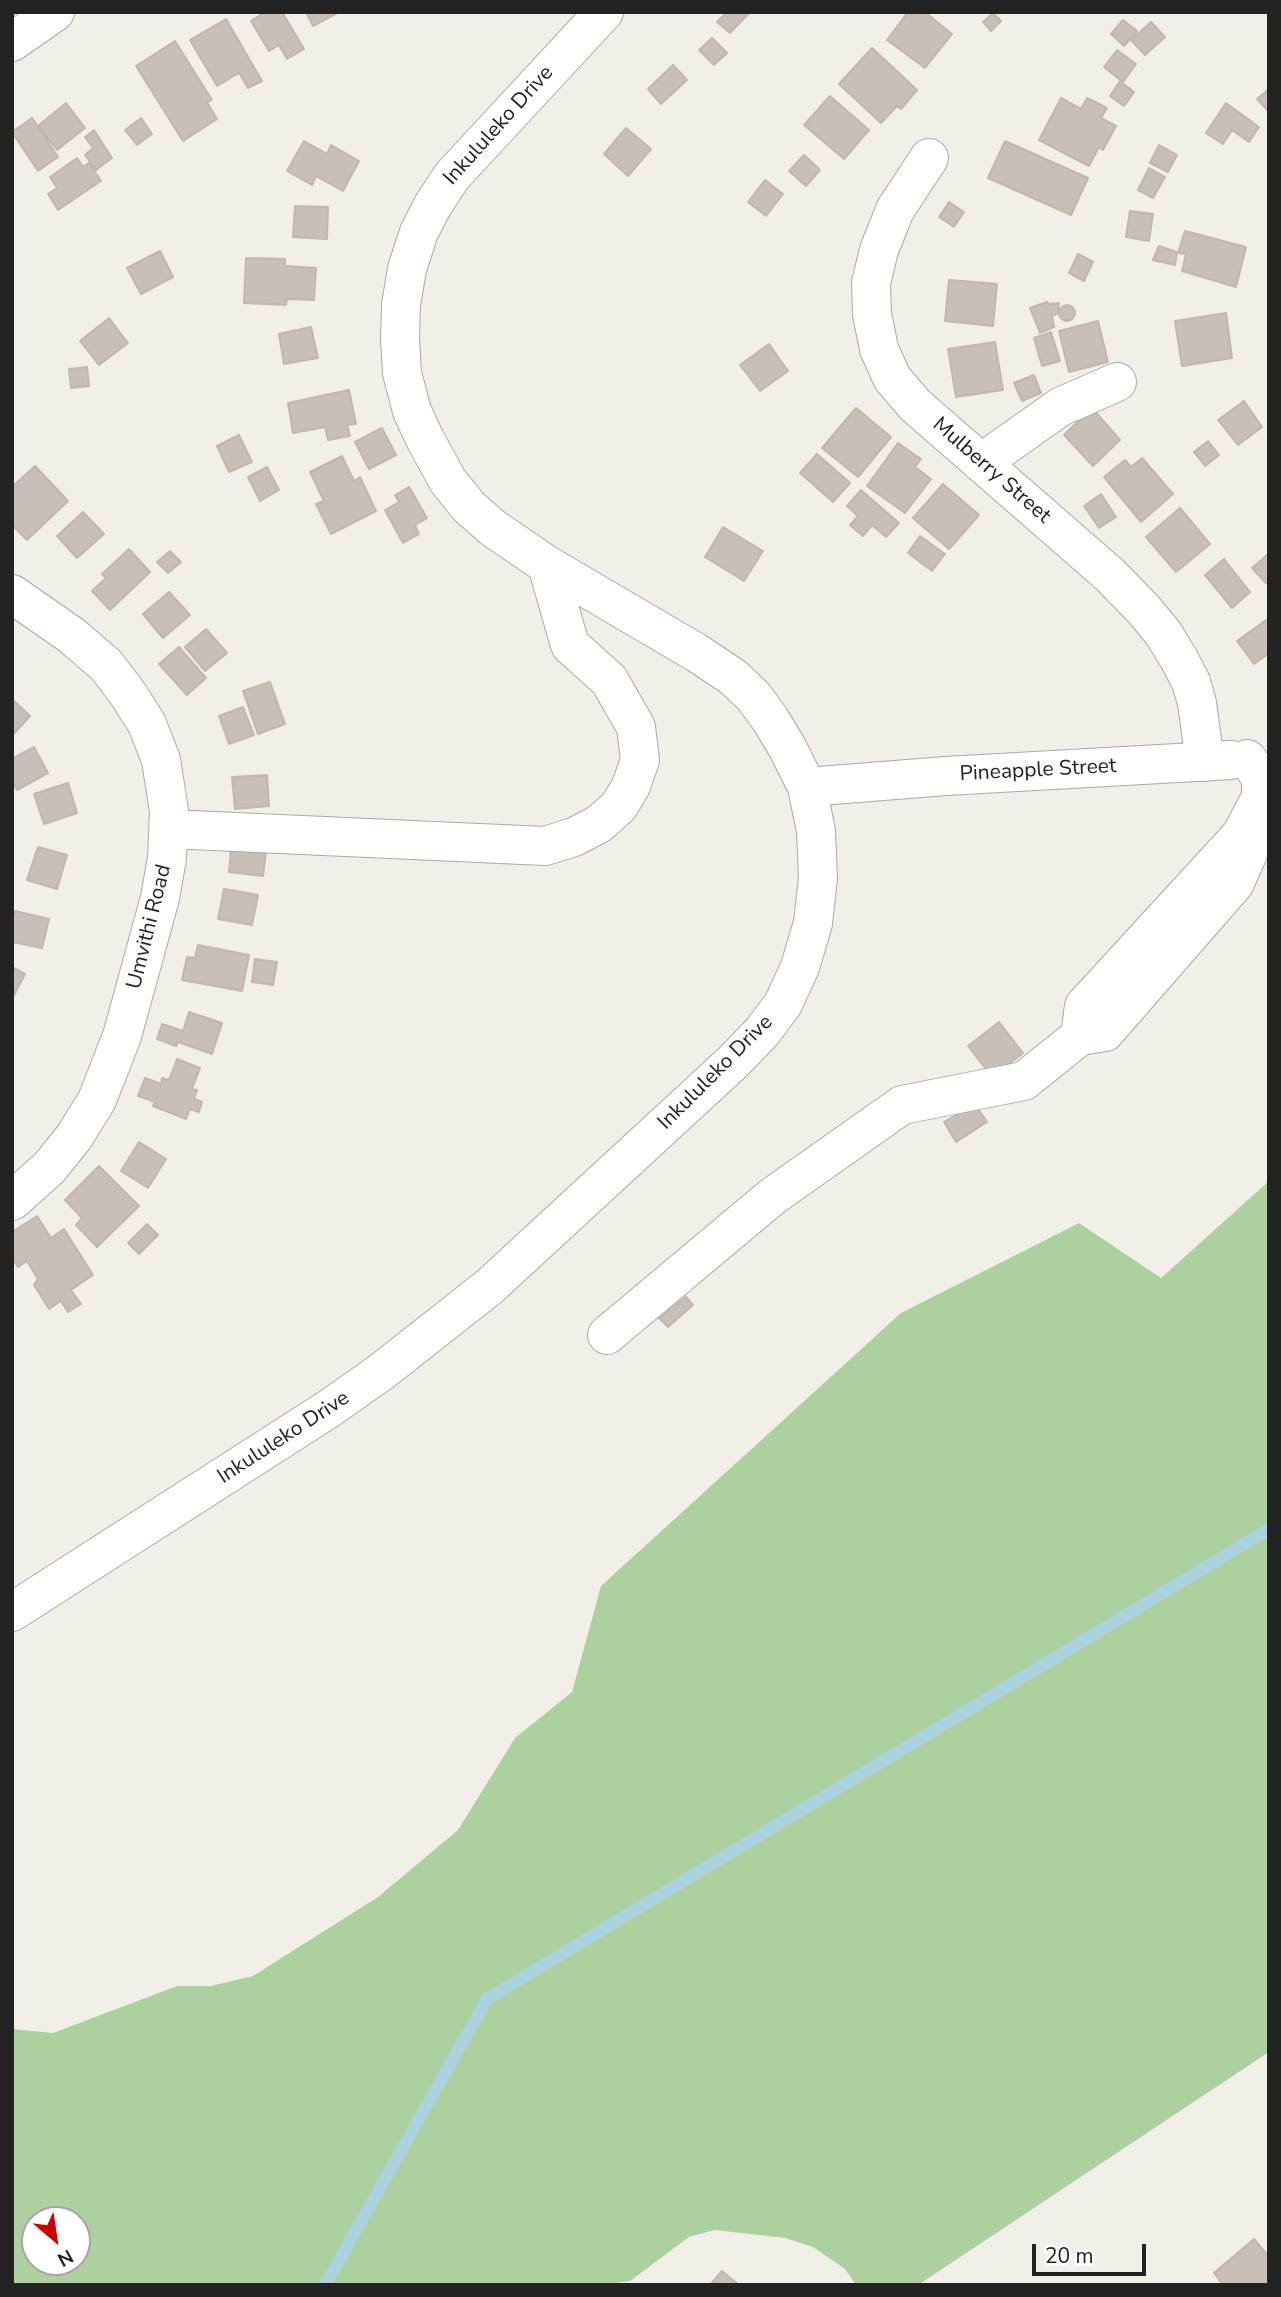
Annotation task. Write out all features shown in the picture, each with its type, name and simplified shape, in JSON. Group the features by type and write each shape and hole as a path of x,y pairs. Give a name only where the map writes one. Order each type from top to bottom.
{"street":[{"path":"12,42 55,12"},
{"name":"Inkululeko Drive","path":"12,1612 250,1461 382,1372 489,1287 733,1062 762,1032 783,1004 800,967 813,923 818,878 816,831 807,787 770,719 754,697 733,677 547,565 493,528 469,507 448,481 425,439 412,411 402,373 401,305 407,270 419,232 432,205 452,176 604,12"},
{"name":"Mulberry Street","path":"929,158 895,210 879,250 871,283 872,314 879,349 892,377 915,405 1111,575 1163,634 1191,682 1197,703 1205,762"},
{"path":"981,463 1059,407 1117,382"},
{"path":"169,829 545,846 573,837 599,824 619,806 631,786 640,760 636,727 609,680 570,645 547,565"},
{"name":"Umvithi Road","path":"12,594 71,635 106,666 128,694 147,724 161,760 169,811 167,858 160,898 122,1036 97,1100 74,1138 50,1167 12,1201"},
{"path":"607,1335 773,1196 902,1105 1024,1081 1080,1036 1105,1032 1235,883 1266,812 1261,797 1258,758"},
{"name":"Pineapple Street","path":"807,787 1258,758"}],"green space":[{"path":"1269,1181 1269,2052 918,2285 856,2285 845,2269 813,2247 785,2238 715,2230 689,2237 630,2281 601,2285 12,2285 12,2029 53,2033 177,1986 211,1986 253,1976 378,1897 458,1830 515,1738 572,1692 601,1586 901,1313 1079,1223 1161,1278"}],"building":[{"path":"265,12 282,12 304,49 287,59 279,45 269,51 251,21"},
{"path":"306,12 339,12 313,26"},
{"path":"727,12 750,12 730,33 717,22"},
{"path":"908,12 925,12 952,34 925,68 887,40"},
{"path":"993,13 1001,21 991,31 983,22"},
{"path":"226,19 262,81 248,88 239,73 217,86 190,40"},
{"path":"1123,20 1137,31 1124,46 1111,34"},
{"path":"1151,22 1165,37 1145,55 1131,40"},
{"path":"712,38 727,53 714,65 699,50"},
{"path":"175,41 212,100 207,102 217,119 183,141 136,66"},
{"path":"872,48 917,90 901,109 897,106 881,123 839,84"},
{"path":"1117,50 1136,64 1123,82 1104,67"},
{"path":"673,65 687,80 661,104 648,89"},
{"path":"1120,81 1134,92 1124,106 1110,96"},
{"path":"1269,89 1269,112 1257,99"},
{"path":"830,96 869,130 844,159 804,125"},
{"path":"1061,98 1081,109 1087,98 1107,108 1101,118 1116,126 1103,150 1099,147 1089,166 1039,140"},
{"path":"66,103 85,128 57,150 38,126"},
{"path":"1226,103 1259,127 1249,142 1232,130 1223,144 1206,133"},
{"path":"32,118 58,157 38,171 12,132"},
{"path":"141,118 152,134 137,145 125,130"},
{"path":"626,128 651,149 628,176 604,154"},
{"path":"94,130 112,158 96,170 85,155 93,148 85,137"},
{"path":"304,141 327,154 331,145 359,161 343,191 316,176 312,185 287,171"},
{"path":"1005,141 1088,178 1071,215 988,178"},
{"path":"1159,145 1177,155 1168,172 1150,163"},
{"path":"804,155 820,170 806,186 789,171"},
{"path":"77,158 83,167 89,163 101,181 58,210 48,194 57,188 50,177"},
{"path":"1149,168 1165,177 1153,198 1138,190"},
{"path":"765,180 783,194 766,216 748,202"},
{"path":"949,202 964,212 954,227 939,217"},
{"path":"295,206 328,207 327,239 293,237"},
{"path":"1130,211 1153,214 1149,241 1126,237"},
{"path":"1185,231 1246,247 1236,287 1182,271 1186,254 1178,253"},
{"path":"1159,246 1177,252 1175,265 1153,260"},
{"path":"160,251 173,277 141,294 127,268"},
{"path":"1078,254 1093,262 1084,281 1069,273"},
{"path":"246,258 285,259 285,266 316,268 314,300 287,299 286,305 244,303"},
{"path":"949,280 997,284 993,326 945,321"},
{"path":"1047,302 1059,303 1058,313 1052,316 1054,327 1040,333 1030,308"},
{"path":"1064,305 1070,305 1075,313 1073,319 1064,321 1059,316 1059,310"},
{"path":"1226,313 1232,358 1182,366 1175,321"},
{"path":"109,318 128,343 99,365 80,341"},
{"path":"1098,321 1108,362 1069,372 1059,331"},
{"path":"311,327 318,358 284,364 279,334"},
{"path":"1051,332 1060,361 1042,366 1034,338"},
{"path":"995,342 1003,390 956,397 948,349"},
{"path":"769,344 788,371 760,391 740,365"},
{"path":"87,367 89,386 71,388 69,369"},
{"path":"1034,375 1041,393 1022,401 1014,383"},
{"path":"349,390 356,424 347,425 350,436 328,440 325,427 293,433 288,403"},
{"path":"1244,401 1262,427 1238,445 1218,420"},
{"path":"856,408 891,437 858,477 822,448"},
{"path":"1092,408 1120,440 1093,466 1064,435"},
{"path":"382,428 396,455 369,469 355,442"},
{"path":"239,435 252,462 229,472 217,446"},
{"path":"1208,441 1219,455 1205,466 1194,452"},
{"path":"898,443 921,459 915,467 931,479 905,513 867,486"},
{"path":"817,454 850,483 833,502 800,473"},
{"path":"342,456 354,481 360,477 376,511 331,534 316,504 324,501 310,472"},
{"path":"1142,458 1173,494 1141,522 1104,477 1125,460 1131,467"},
{"path":"35,466 68,501 27,540 12,525 12,487"},
{"path":"267,467 279,490 260,501 248,477"},
{"path":"943,484 979,515 949,549 913,518"},
{"path":"409,487 427,518 415,525 419,534 403,543 385,510 399,502 395,495"},
{"path":"861,490 899,523 886,537 872,525 863,536 850,525 858,516 847,506"},
{"path":"1101,494 1116,517 1099,528 1084,506"},
{"path":"1180,508 1210,544 1176,572 1146,537"},
{"path":"83,512 104,534 77,558 57,536"},
{"path":"723,527 763,551 744,581 705,557"},
{"path":"920,536 945,554 932,571 908,553"},
{"path":"129,549 150,572 110,610 92,591 106,578 102,574"},
{"path":"170,551 181,562 168,573 157,562"},
{"path":"1267,555 1269,581 1266,583 1252,568"},
{"path":"1224,559 1250,592 1232,608 1205,575"},
{"path":"169,592 190,615 163,638 143,614"},
{"path":"1269,618 1269,653 1254,664 1237,641"},
{"path":"206,629 227,653 205,671 185,647"},
{"path":"179,647 206,678 187,695 159,664"},
{"path":"270,682 285,724 258,734 243,691"},
{"path":"12,699 30,716 12,736"},
{"path":"243,707 254,735 229,744 219,716"},
{"path":"34,747 48,773 17,790 12,781 12,759"},
{"path":"267,775 269,806 235,809 232,777"},
{"path":"68,783 77,813 44,824 34,794"},
{"path":"232,840 267,844 263,876 229,872"},
{"path":"38,847 67,855 57,889 27,880"},
{"path":"224,889 258,895 252,925 218,919"},
{"path":"15,911 49,919 42,948 12,942"},
{"path":"198,945 249,955 242,991 182,980 187,957 195,958"},
{"path":"255,959 277,962 273,985 252,982"},
{"path":"12,967 25,974 12,999"},
{"path":"189,1012 222,1023 212,1054 178,1042 176,1046 157,1039 162,1024 183,1031"},
{"path":"999,1022 1023,1053 992,1077 968,1046"},
{"path":"177,1059 200,1068 192,1089 197,1090 194,1099 202,1102 199,1112 190,1109 186,1119 153,1106 155,1102 138,1096 145,1078 161,1084 162,1078 169,1080"},
{"path":"975,1104 987,1122 956,1142 944,1122"},
{"path":"139,1142 166,1159 148,1188 121,1171"},
{"path":"99,1166 139,1206 97,1247 76,1225 82,1218 65,1200"},
{"path":"37,1216 51,1238 64,1229 93,1275 71,1290 81,1304 68,1312 61,1301 49,1309 34,1285 38,1279 27,1261 18,1267 12,1258 12,1232"},
{"path":"147,1224 158,1235 139,1254 128,1243"},
{"path":"686,1297 693,1305 668,1327 659,1318"},
{"path":"1254,2239 1269,2257 1269,2285 1223,2285 1214,2273"},
{"path":"722,2271 739,2285 710,2285"}],"waterway":[{"path":"325,2285 487,1999 1269,1529"}]}
